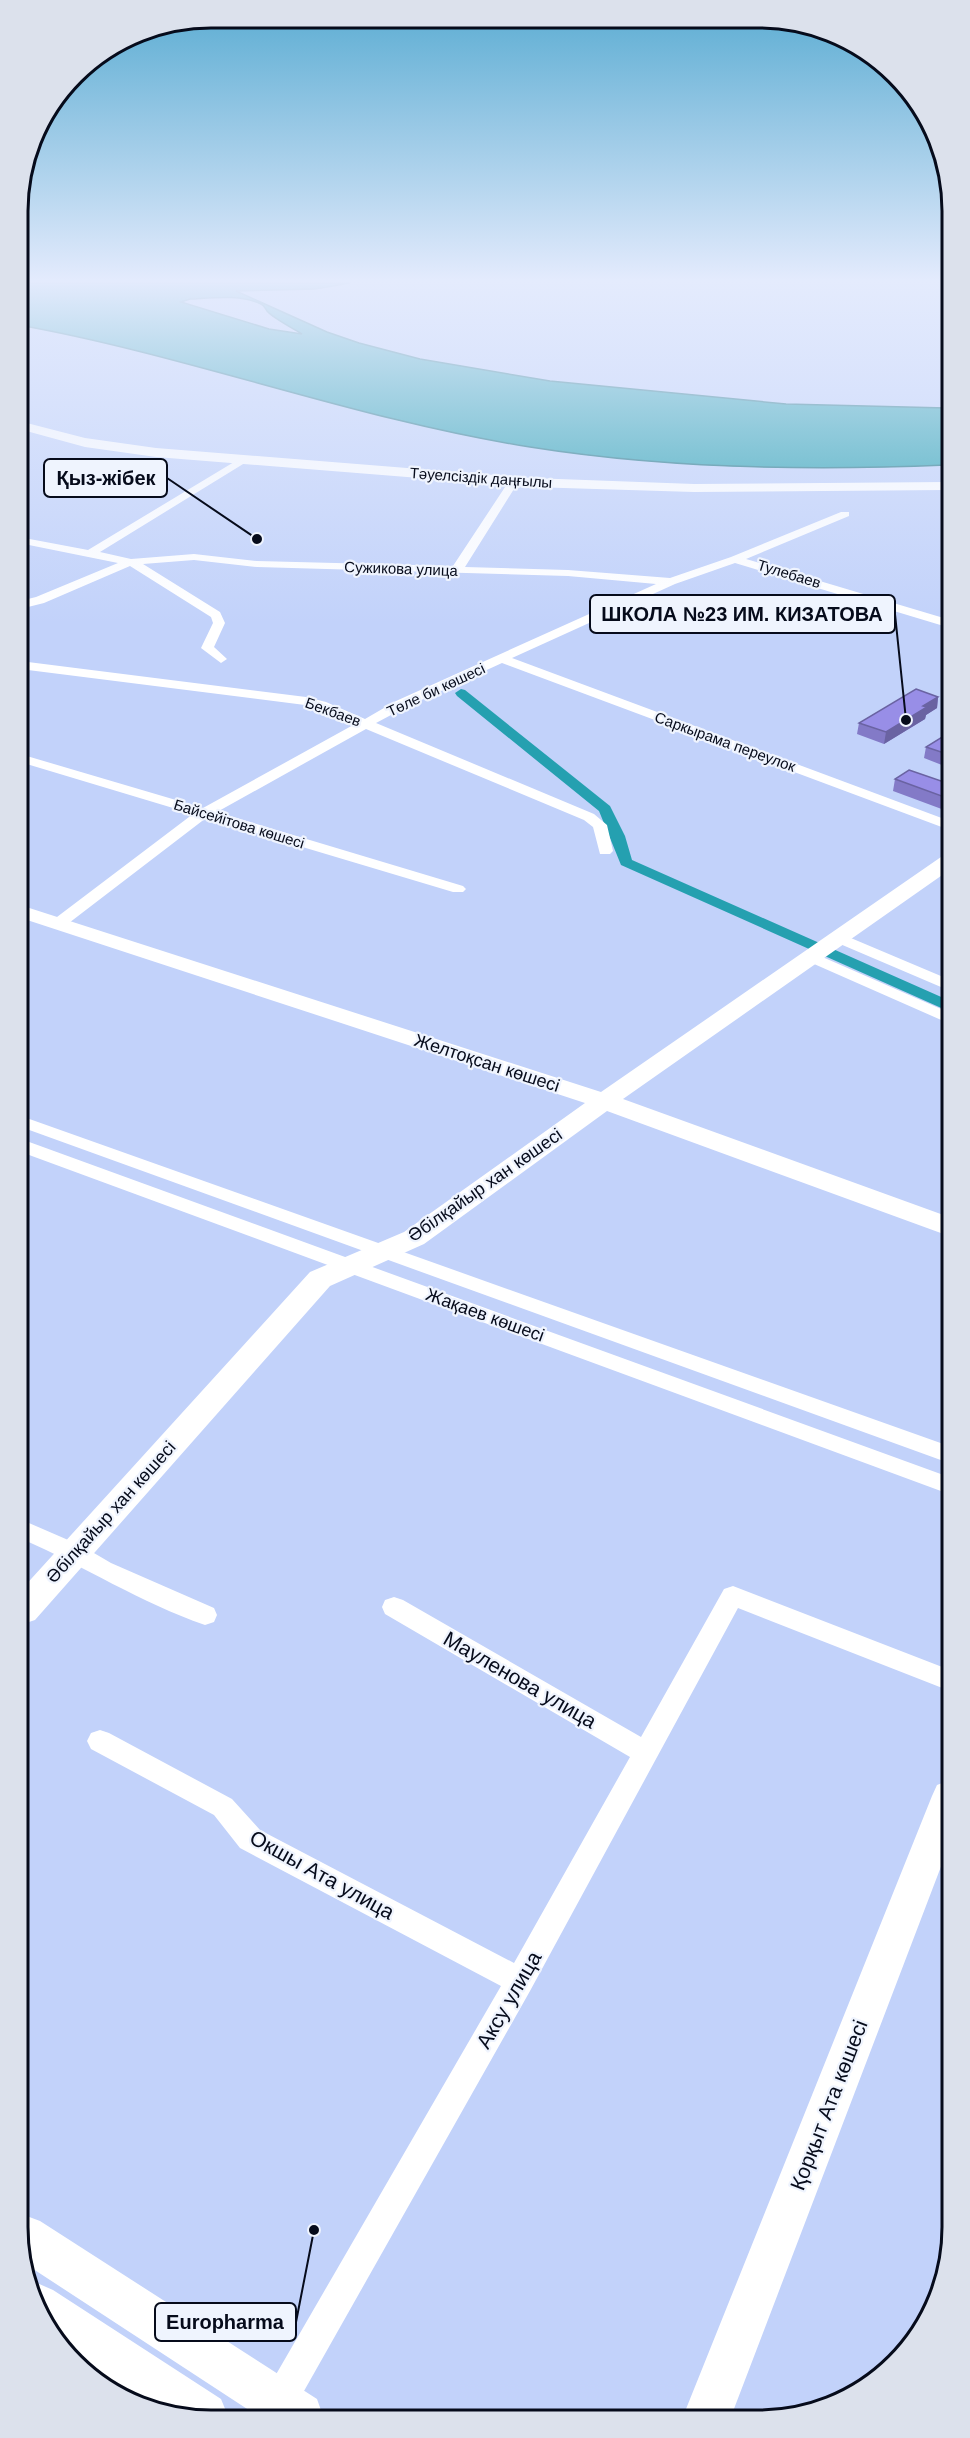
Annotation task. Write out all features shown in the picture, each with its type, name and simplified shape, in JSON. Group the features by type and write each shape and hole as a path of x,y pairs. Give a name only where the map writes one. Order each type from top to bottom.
{"street":[{"name":"Тәуелсіздік даңғылы","path":"29,428 101,445 514,481 730,489 942,486"},
{"path":"88,555 244,459"},
{"path":"456,571 514,481"},
{"name":"Төле би көшесі","path":"58,923 203,814 401,704 671,582 735,559 845,514"},
{"path":"29,542 131,562 216,615 219,623 207,648 221,659"},
{"name":"Сужикова улица","path":"131,562 194,557 258,564 568,573 671,582"},
{"name":"Тулебаев","path":"735,559 942,620"},
{"path":"29,603 131,562"},
{"name":"Саркырама переулок","path":"502,659 942,823"},
{"name":"Бекбаев","path":"29,666 306,701 588,817 600,825 605,851"},
{"name":"Байсейітова көшесі","path":"29,761 458,889"},
{"name":"Әбілқайыр хан көшесі","path":"29,1603 320,1279 414,1238 604,1101 942,865"},
{"name":"Желтоқсан көшесі","path":"29,913 604,1101 942,1224"},
{"path":"839,938 942,982"},
{"path":"811,957 942,1015"},
{"name":"Жақаев көшесі","path":"29,1123 941,1452"},
{"name":"Жақаев көшесі","path":"29,1148 941,1483"},
{"path":"29,1532 74,1552 103,1570 205,1615"},
{"name":"Аксу улица","path":"290,2409 520,1981 733,1596 941,1679"},
{"name":"Мауленова улица","path":"394,1607 646,1754"},
{"name":"Окшы Ата улица","path":"100,1742 223,1807 250,1839 520,1981"},
{"name":"Қорқыт Ата көшесі","path":"710,2410 941,1818"},
{"path":"30,2241 290,2409"},
{"path":"52,2317 192,2408"}],"shaded area":[{"path":"308,397 712,397 786,404 942,408 942,465 790,468 634,460 530,447 465,435"}],"building":[{"path":"916,689 938,697 923,706 927,707 886,732 859,723"},
{"path":"942,737 942,752 926,747"},
{"path":"909,770 942,781 942,796 895,779"}],"waterway":[{"path":"461,693 605,809 618,836 626,862 942,1003"}],"place":[{"name":"Қыз-жібек","path":"257,539"},
{"name":"ШКОЛА №23 ИМ. КИЗАТОВА","path":"906,720"},
{"name":"Europharma","path":"314,2230"}]}
